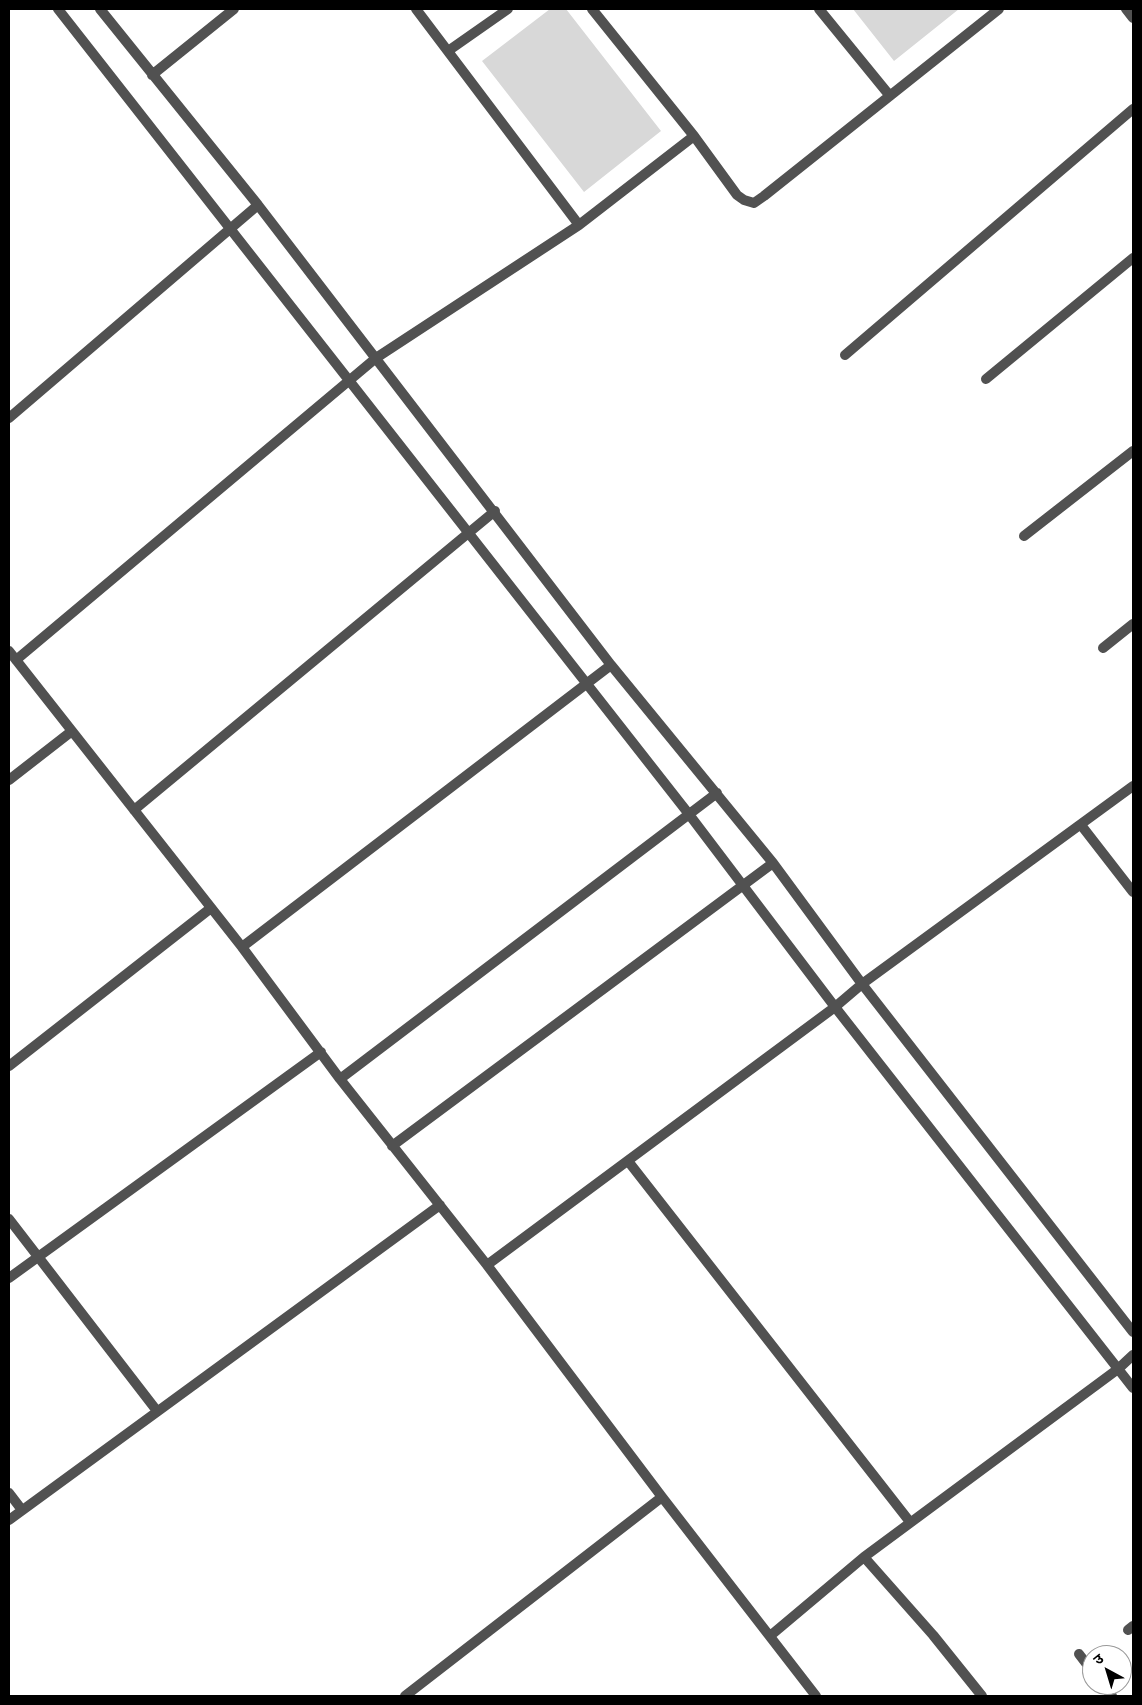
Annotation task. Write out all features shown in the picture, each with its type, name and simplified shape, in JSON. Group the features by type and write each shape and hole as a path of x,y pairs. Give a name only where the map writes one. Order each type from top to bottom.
{"street":[{"path":"58,9 688,813 835,1007 1133,1388"},
{"path":"100,9 258,205 611,665 773,863 862,984 1133,1332"},
{"path":"152,75 234,9"},
{"path":"416,9 579,225"},
{"path":"448,51 508,9"},
{"path":"592,9 694,136 737,195 744,200 754,203 890,96 994,10"},
{"path":"819,9 890,96"},
{"path":"1126,9 1133,18"},
{"path":"845,355 1133,109"},
{"path":"16,660 376,358 579,225 694,136"},
{"path":"9,418 258,205"},
{"path":"986,380 1133,258"},
{"path":"1024,536 1133,451"},
{"path":"134,810 495,512"},
{"path":"1104,648 1133,624"},
{"path":"9,651 242,947 340,1079 487,1265 662,1497 816,1696"},
{"path":"242,947 611,665"},
{"path":"9,780 72,732"},
{"path":"487,1265 835,1007 862,984 1133,786"},
{"path":"340,1079 688,813 717,793"},
{"path":"1082,825 1133,892"},
{"path":"392,1146 773,863"},
{"path":"9,1066 211,908"},
{"path":"9,1278 320,1052"},
{"path":"628,1160 910,1522"},
{"path":"9,1520 440,1205"},
{"path":"9,1220 157,1411"},
{"path":"770,1636 864,1557 1118,1369 1133,1355"},
{"path":"9,1493 22,1510"},
{"path":"405,1696 662,1497"},
{"path":"864,1557 933,1635 982,1696"},
{"path":"1079,1654 1082,1658"}],"shaded area":[{"path":"550,9 566,9 661,131 584,192 482,61"},
{"path":"853,9 959,9 894,61"}]}
